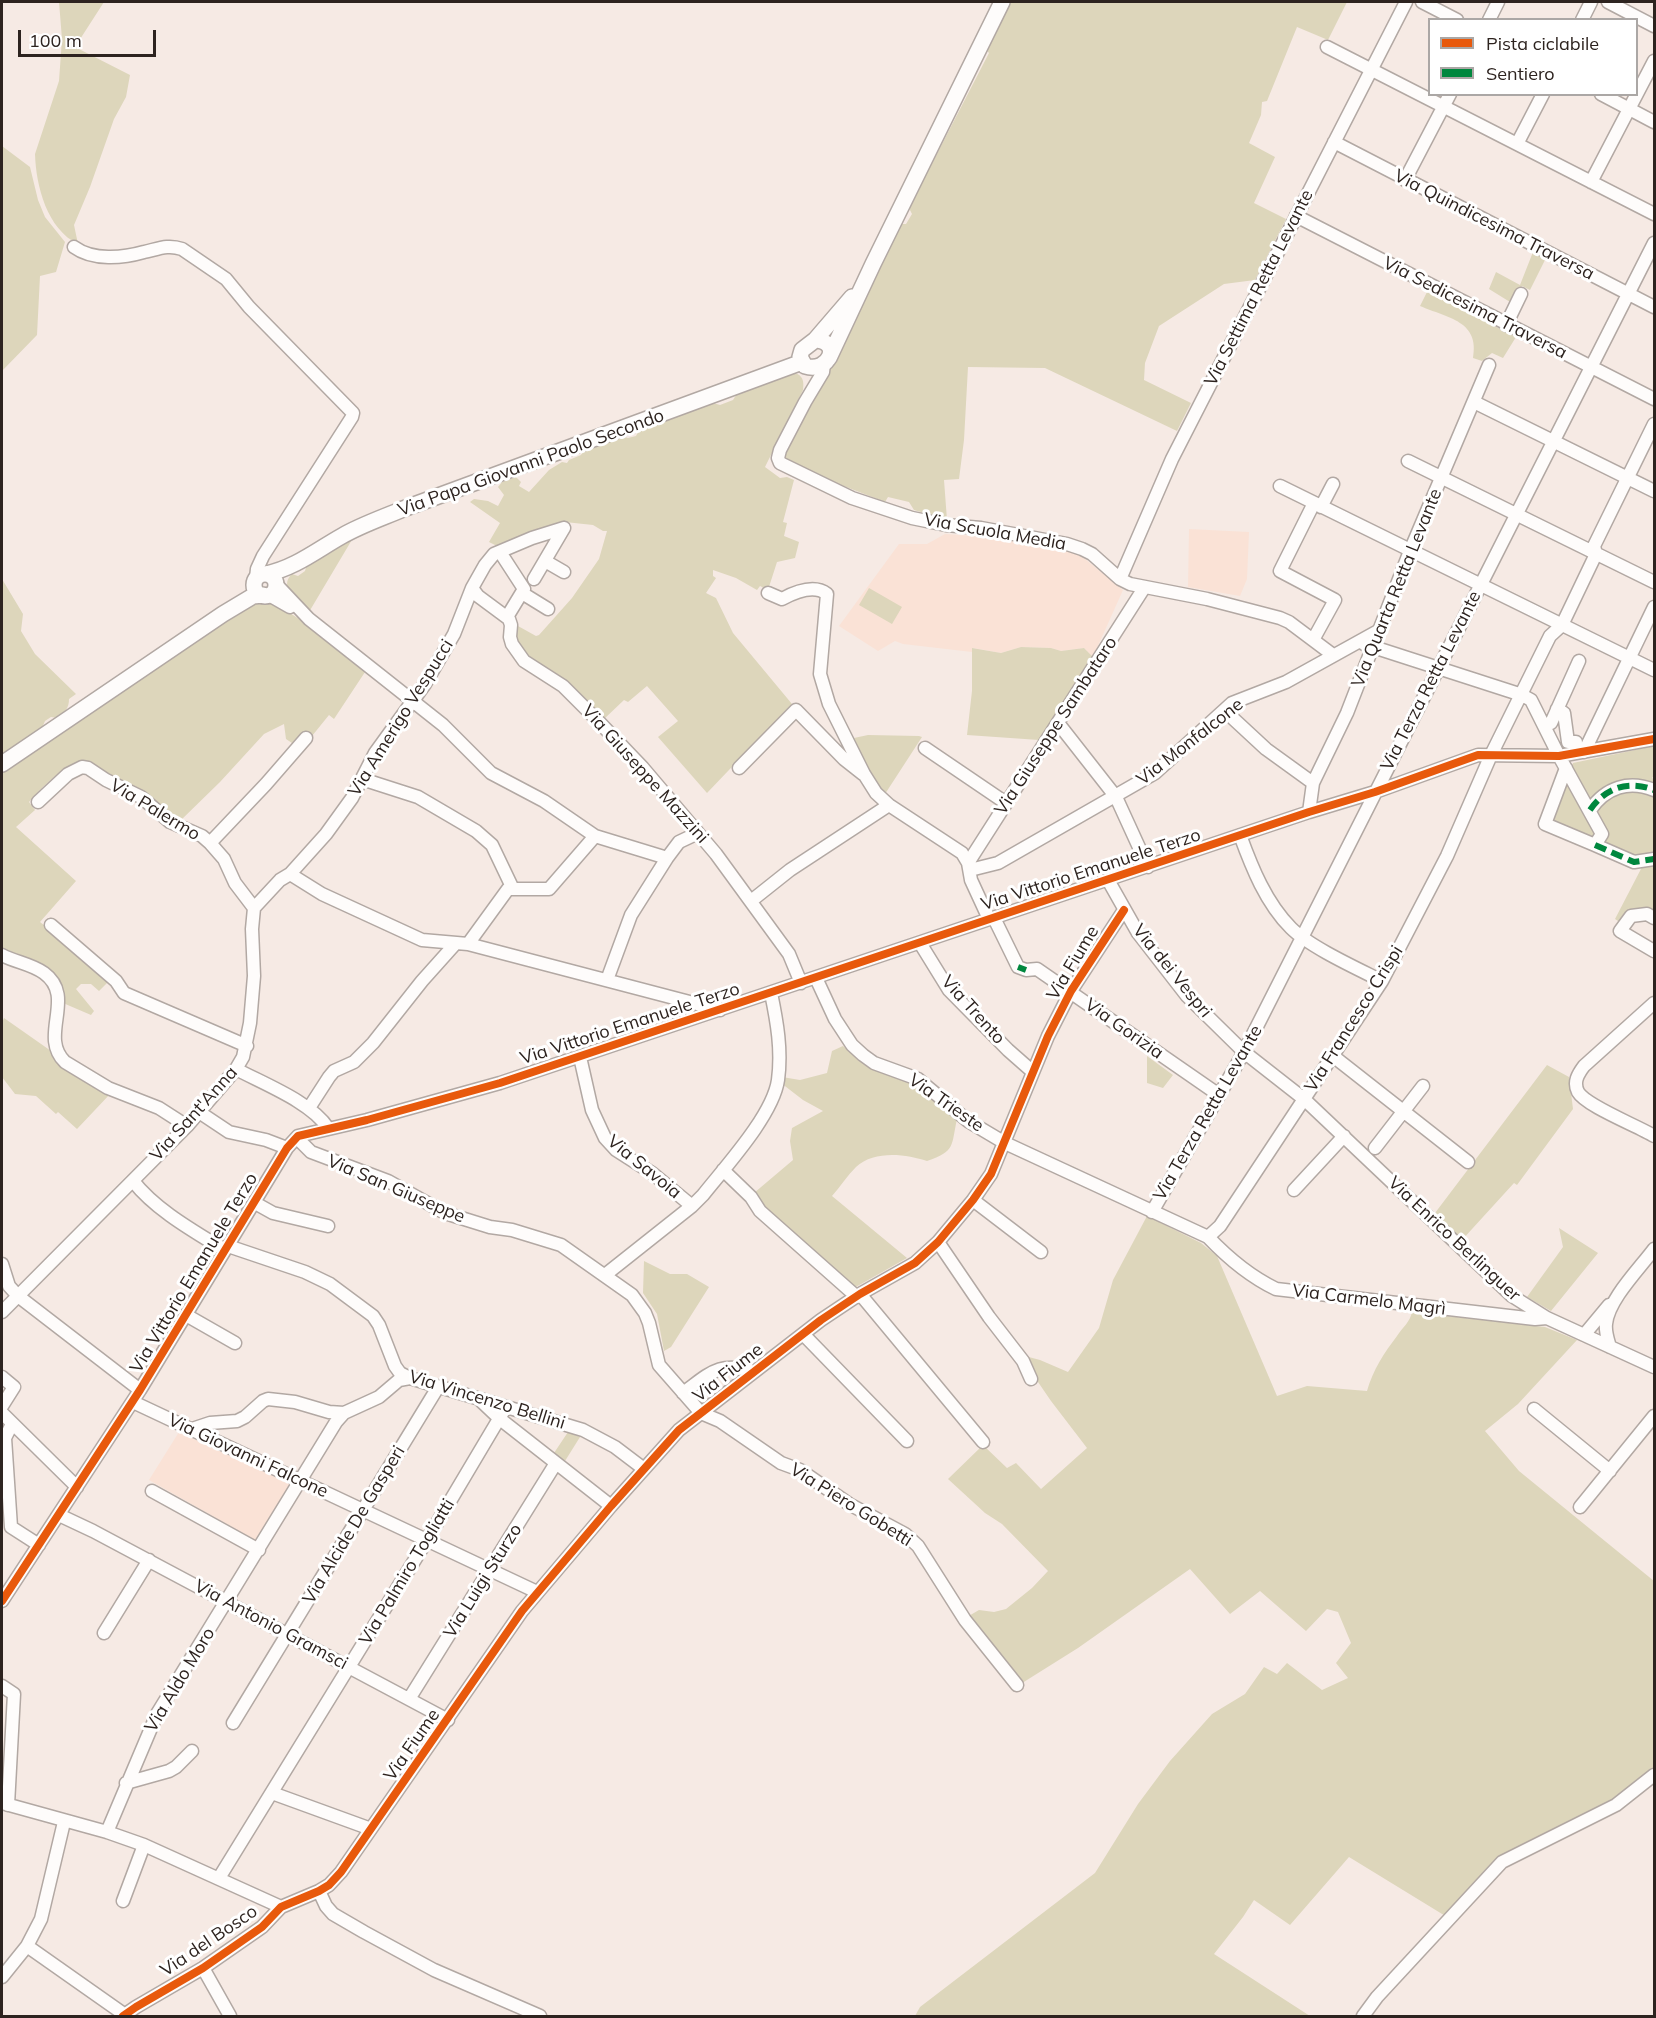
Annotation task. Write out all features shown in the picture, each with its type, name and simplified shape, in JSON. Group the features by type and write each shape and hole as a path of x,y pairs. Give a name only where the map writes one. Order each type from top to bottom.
{"main road":[{"path":"873,264 852,297 815,340 803,359 816,368 827,361 1002,2"},
{"path":"815,340 830,345 831,352 827,361"},
{"name":"Via Papa Giovanni Paolo Secondo","path":"2,764 253,596 266,582 345,534 393,513 745,384 803,359"}],"street":[{"name":"Via Settima Retta Levante","path":"1120,579 1172,459 1406,2"},
{"path":"1422,2 1453,18"},
{"path":"1490,18 1498,2"},
{"path":"1583,18 1591,2"},
{"path":"1608,2 1654,26"},
{"path":"1327,47 1654,214"},
{"path":"1638,92 1654,61"},
{"path":"1406,180 1449,96"},
{"path":"1517,144 1542,96"},
{"path":"1605,96 1654,122"},
{"path":"1591,182 1636,96"},
{"name":"Via Quindicesima Traversa","path":"1334,142 1654,307"},
{"name":"Via Sedicesima Traversa","path":"1296,216 1654,399"},
{"name":"Via Terza Retta Levante","path":"1152,1212 1245,1052 1654,243"},
{"path":"74,248 83,253 113,257 161,247 174,246 182,249 226,279 249,307 353,412 352,417 263,556 257,569 266,582 443,725 491,773 544,801 595,836 667,858"},
{"path":"1506,325 1521,294"},
{"path":"803,359 809,377 805,402"},
{"path":"805,402 827,361"},
{"name":"Via Quarta Retta Levante","path":"1309,812 1313,783 1347,713 1410,551 1489,365"},
{"name":"Via Scuola Media","path":"805,402 780,450 778,458 780,463 852,498 902,515 946,525 981,528 1082,549 1092,554 1120,579 1130,584 1207,599 1280,618 1289,622 1333,655"},
{"path":"1474,402 1654,491"},
{"name":"Via Francesco Crispi","path":"1208,1237 1220,1226 1382,981 1447,856 1491,755 1550,636 1562,625 1592,550 1654,424"},
{"path":"1408,461 1654,582"},
{"path":"1313,640 1335,600 1280,571 1318,505 1333,484"},
{"path":"1280,486 1654,670"},
{"name":"Via Amerigo Vespucci","path":"290,874 326,834 352,798 375,753 425,684 453,634 472,588 489,558 532,538 564,528 545,561"},
{"path":"472,588 478,596 507,617 524,589 500,552"},
{"path":"534,579 545,561 564,572"},
{"name":"Via Giuseppe Sambataro","path":"969,866 1006,803 1144,588"},
{"path":"768,593 782,599 793,593 810,590 820,590 827,594 820,674 830,704 864,774 876,793 889,805 962,853 969,866"},
{"path":"522,593 548,609"},
{"path":"1557,709 1563,713 1568,742 1583,745 1654,607"},
{"name":"Via Giuseppe Mazzini","path":"507,617 512,625 510,637 512,644 524,661 563,686 643,768 751,901 789,954 801,983"},
{"name":"Via Monfalcone","path":"969,866 998,863 1116,797 1155,773 1241,699 1286,682 1378,631"},
{"path":"1358,641 1522,695 1531,700 1558,756 1602,834 1595,845"},
{"path":"1544,726 1551,723 1579,661"},
{"path":"740,768 796,710 844,759 864,774"},
{"path":"1225,711 1266,749 1313,783"},
{"path":"1058,723 1116,797 1148,867"},
{"path":"210,843 306,738"},
{"name":"Via Vittorio Emanuele Terzo","path":"2,1601 133,1402 287,1148 298,1136 488,1087 1309,812 1375,792 1478,755 1558,756 1583,745 1654,739"},
{"path":"925,748 1006,803"},
{"name":"Via Palermo","path":"38,802 68,774 82,767 88,768 105,780 141,797 170,822 202,836 224,859 235,883 254,908"},
{"path":"1566,768 1545,824 1634,862 1654,860"},
{"path":"362,779 418,798 476,831 492,845 513,889"},
{"path":"1590,810 1604,794 1624,786 1635,785 1654,790"},
{"path":"751,901 790,870 889,805"},
{"path":"607,980 631,915 679,842 698,833"},
{"path":"309,1108 329,1077 338,1069 354,1062 373,1043 422,981 462,943 508,889 549,889 595,836"},
{"path":"1240,836 1258,881 1284,919 1303,938 1382,981"},
{"name":"Via Gorizia","path":"969,866 971,880 991,919 1022,968 1037,969 1220,1095"},
{"path":"254,908 280,880 290,874 322,894 422,940 462,943 720,1010"},
{"name":"Via dei Vespri","path":"1108,880 1138,933 1187,996 1245,1052 1304,1099"},
{"name":"Via Sant'Anna","path":"2,1312 187,1126 236,1069 247,1046 254,976 252,929 254,908"},
{"name":"Via Fiume","path":"341,1872 537,1592 679,1430 803,1334 859,1295 915,1263 938,1242 973,1200 991,1174 1048,1036 1071,991 1124,909"},
{"path":"1654,918 1647,914 1631,916 1620,931 1654,951"},
{"path":"51,925 116,981 124,993 247,1046"},
{"name":"Via Trento","path":"920,943 949,990 1033,1072"},
{"path":"2,955 42,972 54,984 59,1004 53,1041 59,1057 108,1088 159,1108 187,1126"},
{"name":"Via Trieste","path":"816,978 852,1045 874,1063 918,1079 968,1121 1005,1143 1208,1237"},
{"path":"605,1275 692,1206 763,1119 778,1083 779,1035 771,993"},
{"path":"1654,1003 1584,1066 1576,1081 1577,1090 1583,1098 1654,1136"},
{"path":"1333,1056 1468,1162"},
{"name":"Via Savoia","path":"580,1057 592,1110 605,1138 616,1150 652,1173 692,1206"},
{"path":"236,1069 309,1108 321,1117 328,1128"},
{"path":"1375,1148 1423,1086"},
{"name":"Via Enrico Berlinguer","path":"1304,1099 1512,1296 1547,1318 1654,1367"},
{"path":"199,1112 229,1132 266,1140 287,1148"},
{"name":"Via San Giuseppe","path":"298,1136 311,1152 388,1181 445,1213 561,1245 605,1275 639,1303 650,1323 659,1365 701,1413"},
{"path":"1294,1190 1344,1136"},
{"path":"723,1170 751,1197 760,1211 859,1295 983,1442"},
{"name":"Via Vincenzo Bellini","path":"133,1181 140,1191 180,1222 220,1248 228,1246 305,1272 330,1284 373,1316 400,1373 438,1387 583,1430 644,1468"},
{"path":"973,1200 1041,1252"},
{"path":"255,1203 273,1213 328,1226"},
{"name":"Via Carmelo Magrì","path":"1208,1237 1227,1257 1248,1273 1276,1288 1535,1319 1547,1318"},
{"path":"938,1242 989,1317 1023,1361 1031,1379"},
{"path":"1584,1335 1652,1256"},
{"path":"2,1264 9,1286 18,1296 140,1390"},
{"path":"1610,1347 1606,1324 1615,1301"},
{"path":"186,1315 235,1343"},
{"path":"803,1334 907,1441"},
{"path":"684,1393 717,1368 744,1369 754,1372"},
{"path":"2,1377 14,1387 2,1406"},
{"path":"192,1429 210,1423 237,1421 268,1399 295,1402 329,1412 344,1413 379,1397 399,1380 410,1378"},
{"name":"Via Alcide De Gasperi","path":"232,1724 438,1387"},
{"path":"478,1399 611,1506"},
{"name":"Via Giovanni Falcone","path":"133,1402 427,1540"},
{"name":"Via Palmiro Togliatti","path":"219,1878 506,1407"},
{"path":"1534,1409 1610,1471"},
{"path":"2,1413 77,1487"},
{"name":"Via Aldo Moro","path":"107,1832 157,1714 336,1422 344,1413"},
{"name":"Via Piero Gobetti","path":"701,1413 720,1421 781,1463 800,1470 849,1504 904,1534 918,1546 965,1620 1017,1685"},
{"path":"1580,1507 1654,1416"},
{"path":"12,1424 5,1438 6,1524 39,1545"},
{"name":"Via Luigi Sturzo","path":"409,1699 556,1463"},
{"path":"152,1491 259,1550"},
{"name":"Via Antonio Gramsci","path":"60,1513 448,1720"},
{"path":"427,1540 537,1592"},
{"path":"104,1632 149,1560"},
{"path":"2,1686 14,1694 5,1804 107,1832 144,1845 281,1907"},
{"path":"126,1783 169,1771 192,1750"},
{"path":"1363,2016 1377,1997 1503,1862 1616,1804 1654,1776"},
{"path":"272,1793 371,1829"},
{"path":"2,1977 27,1946 43,1911 64,1822"},
{"path":"123,1901 144,1845"},
{"name":"Via del Bosco","path":"124,2016 203,1968 262,1927 281,1907 329,1885 341,1872"},
{"path":"319,1891 326,1906 333,1914 354,1926 434,1970 540,2016"},
{"path":"27,1946 102,1997 124,2016"},
{"path":"203,1968 230,2016"}],"shaded area":[{"path":"59,2 104,2 75,47 130,75 126,97 114,119 74,225 78,244 58,228 45,205 38,179 35,154 59,81 62,39"},
{"path":"1011,2 1347,2 1328,40 1297,27 1267,101 1262,102 1261,115 1249,143 1275,157 1254,203 1286,219 1255,280 1224,284 1159,326 1145,363 1144,380 1191,403 1177,431 1045,368 968,367 964,440 959,479 944,480 947,520 914,510 909,502 888,497 885,502 836,483 784,458 835,354 841,352 845,344 843,338 901,224 906,224 912,214 909,208 989,53 987,51"},
{"path":"2,146 30,167 38,200 45,217 65,242 56,272 40,276 37,335 2,371"},
{"path":"1533,252 1546,258 1530,290 1522,286 1510,302 1489,289 1496,272 1520,285"},
{"path":"1427,292 1516,337 1503,358 1492,353 1482,361 1473,358 1472,336 1467,328 1451,318 1420,306"},
{"path":"787,371 801,376 803,390 765,467 780,478 787,477 794,480 783,522 787,523 784,536 799,542 795,558 777,562 768,590 760,586 757,590 736,578 713,570 713,576 716,578 706,593 716,598 733,633 792,704 707,793 658,737 678,721 647,686 628,702 624,700 603,720 525,659 513,633 518,626 536,636 539,635 572,598 599,559 607,531 593,525 565,522 499,547 489,542 500,523 470,502 474,499 488,501 498,506 504,495 498,487 502,482 516,477 521,482 519,486 529,492 549,470 562,462 567,463 582,453 622,436 628,438 636,436 639,430 713,403 720,405 733,400 738,392"},
{"path":"1189,529 1249,532 1247,579 1240,596 1188,587"},
{"path":"945,534 1000,538 1079,554 1123,590 1093,657 1084,648 1061,651 1051,648 1021,647 1001,653 973,648 972,652 903,644 895,641 878,651 839,626 899,544 927,544"},
{"path":"353,538 309,612 288,590 288,579 292,574 298,576 305,571 307,564"},
{"path":"2,579 23,614 21,631 35,654 76,694 69,699 67,707 60,716 51,717 45,721 42,728 2,755"},
{"path":"869,588 902,607 892,624 859,605"},
{"path":"262,601 301,620 367,669 334,719 329,715 312,736 307,732 295,745 286,739 284,724 264,734 178,823 109,778 88,761 64,769 34,796 29,802 35,810 16,827 76,881 40,922 111,979 99,991 91,984 81,984 76,989 94,1011 91,1015 63,1003 62,992 2,950 2,772 254,603"},
{"path":"1021,647 1051,648 1061,651 1084,648 1093,657 1039,740 967,735 972,691 972,648 1001,653"},
{"path":"868,735 922,737 885,794 872,777 854,738"},
{"path":"1654,746 1654,776 1652,778 1654,779 1654,855 1638,857 1551,822 1573,763"},
{"path":"1642,867 1654,867 1654,907 1652,912 1621,923 1615,919"},
{"path":"4,1018 111,1093 77,1129 36,1096 15,1094 2,1077 2,1023"},
{"path":"843,1046 868,1066 910,1081 920,1087 957,1119 953,1142 943,1154 927,1161 900,1155 872,1158 856,1167 832,1196 907,1258 854,1288 760,1206 754,1193 793,1160 790,1141 792,1128 823,1111 803,1100 781,1083 782,1077 800,1080 827,1073 832,1051"},
{"path":"1147,1056 1173,1075 1163,1088 1147,1083"},
{"path":"1547,1065 1569,1077 1573,1109 1517,1185 1514,1183 1462,1240 1435,1213"},
{"path":"1147,1216 1201,1243 1217,1256 1277,1396 1307,1386 1367,1391 1379,1362 1408,1322 1412,1312 1545,1327 1577,1340 1518,1404 1485,1431 1519,1471 1654,1581 1654,1771 1615,1803 1504,1858 1447,1917 1349,1857 1290,1925 1254,1900 1214,1954 1310,2016 915,2016 920,2007 1095,1873 1138,1804 1170,1761 1212,1714 1245,1694 1264,1667 1277,1674 1287,1663 1322,1690 1348,1678 1336,1663 1351,1643 1338,1612 1327,1609 1306,1631 1260,1591 1230,1614 1190,1569 1078,1648 1019,1685 967,1617 979,1610 994,1612 1006,1609 1032,1588 1048,1571 1002,1524 985,1513 948,1479 983,1445 1007,1468 1016,1463 1041,1489 1087,1448 1038,1382 1025,1356 1068,1372 1099,1328 1113,1280"},
{"path":"1559,1228 1598,1253 1551,1311 1527,1297 1563,1247"},
{"path":"644,1261 670,1274 687,1274 709,1287 671,1347 664,1351 657,1314 643,1293"},
{"path":"179,1432 290,1484 255,1540 149,1480"},
{"path":"568,1432 580,1437 565,1461 554,1453"}],"marked path":[{"path":"1590,810 1603,796 1619,788 1636,786 1654,790"},
{"path":"1595,845 1634,862 1654,859"},
{"path":"1018,967 1026,970"}],"cycle path":[{"path":"2,1601 140,1390 287,1148 298,1136 367,1120 500,1083 1309,812 1375,792 1478,755 1559,756 1654,739"},
{"path":"123,2016 203,1968 262,1927 281,1907 329,1885 341,1872 522,1611 679,1430 821,1320 860,1294 915,1263 938,1242 991,1174 1048,1036 1071,991 1124,910"}]}
